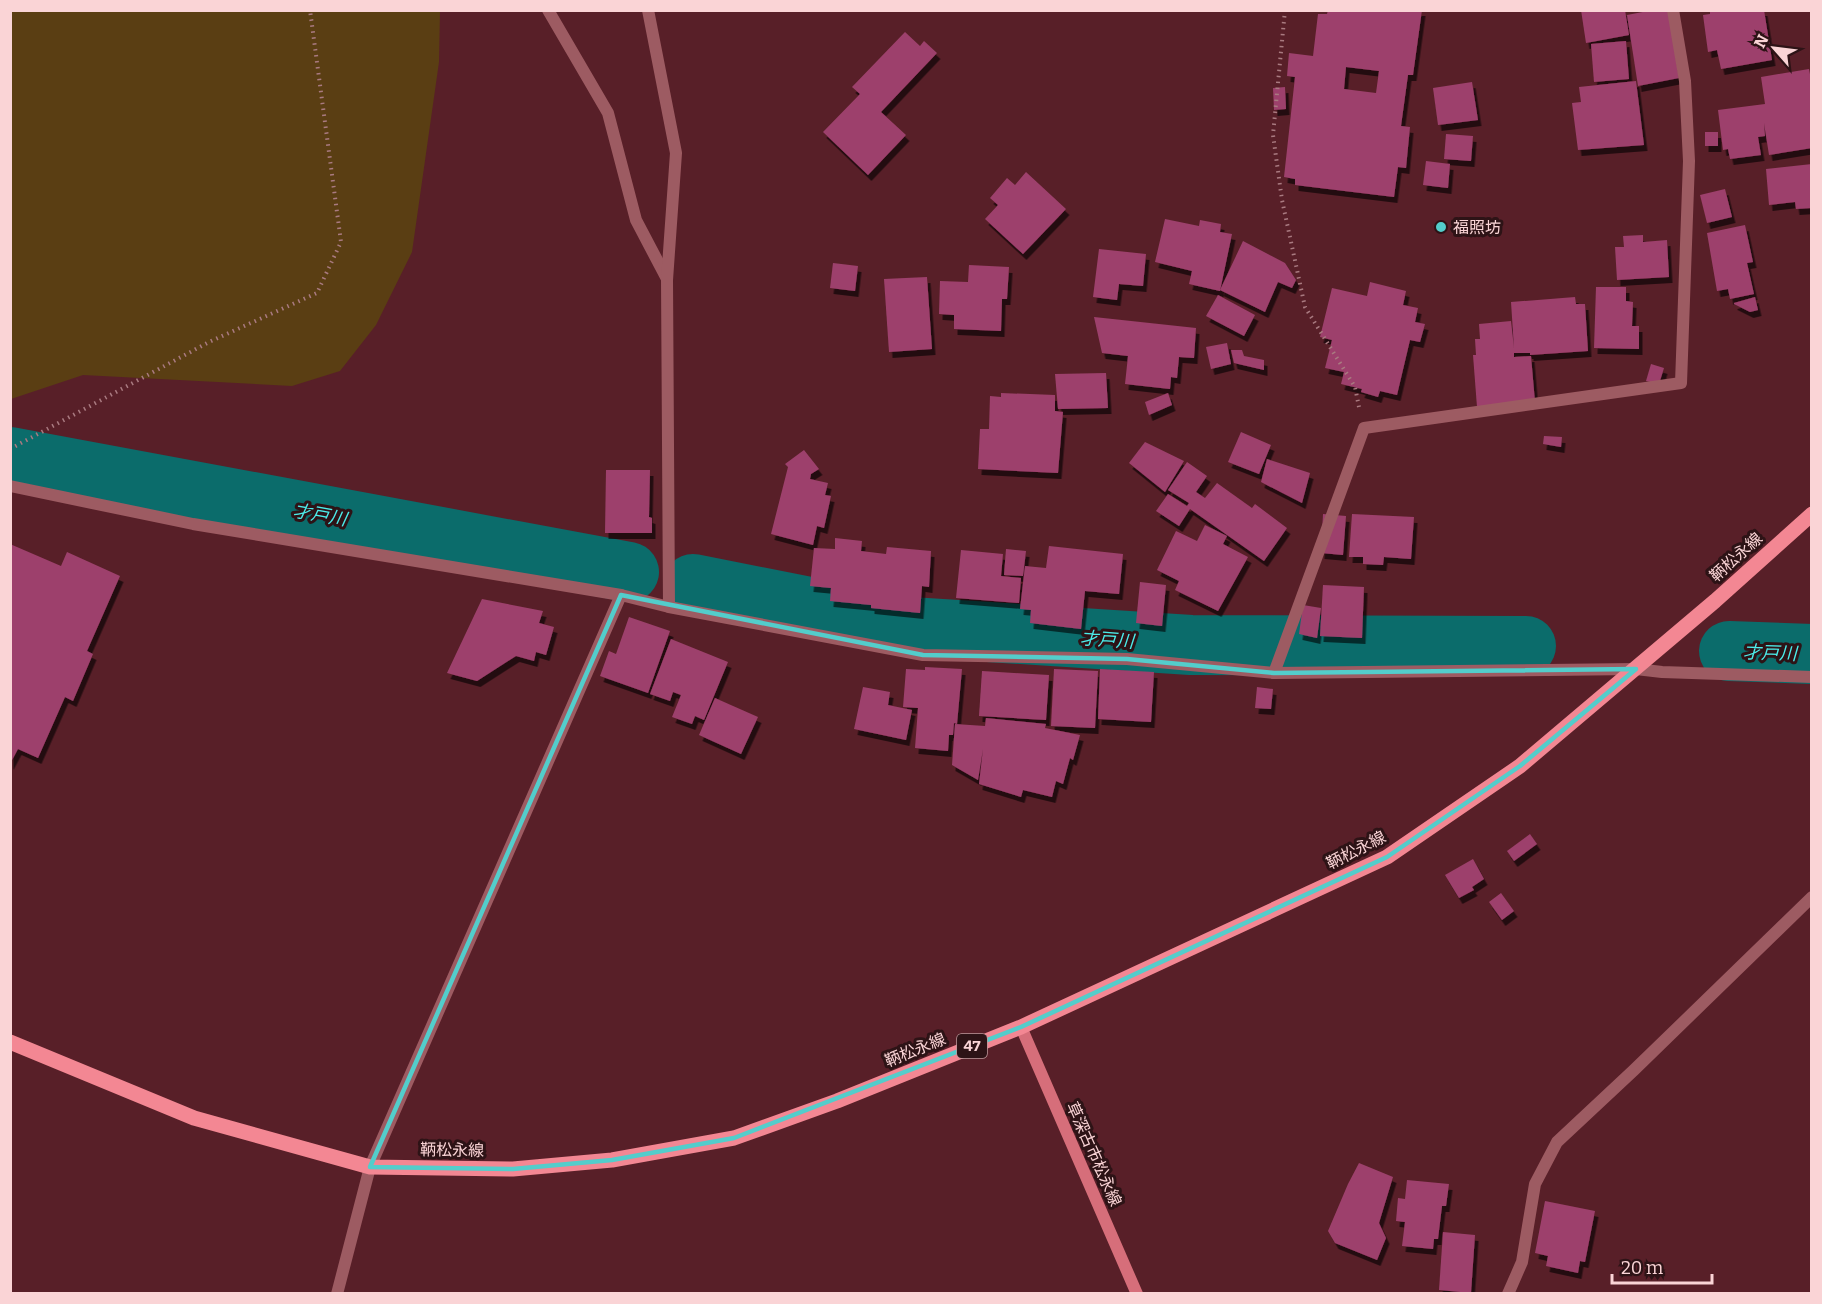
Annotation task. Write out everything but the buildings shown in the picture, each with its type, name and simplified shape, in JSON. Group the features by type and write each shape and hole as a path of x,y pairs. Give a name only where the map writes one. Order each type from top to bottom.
{"main road":[{"name":"鞆松永線","path":"10,1042 194,1118 370,1167 513,1169 612,1160 734,1138 837,1101 1021,1027 1387,857 1520,766 1715,601 1812,514"},
{"name":"草深古市松永線","path":"1021,1027 1137,1293"}],"street":[{"path":"549,10 608,113 636,220 667,280"},
{"path":"648,10 676,153 667,280 669,606"},
{"path":"1274,673 1364,428 1681,383 1689,161 1685,81 1672,10"},
{"path":"10,486 193,524 621,595 923,655 1127,659 1274,673 1636,669 1662,672 1812,677"},
{"path":"337,1293 370,1167 621,595"},
{"path":"1508,1293 1522,1262 1535,1184 1557,1142 1812,897"}],"path":[{"path":"10,449 209,342 317,293 341,242 310,10"},
{"path":"1285,10 1273,135 1282,200 1305,307 1355,387 1364,428"}],"highlighted area":[{"path":"621,595 923,655 1127,659 1274,673 1636,669 1520,766 1387,857 1021,1027 734,1138 612,1160 513,1169 370,1167"}],"shaded area":[{"path":"10,11 440,11 439,62 412,252 376,325 340,371 292,386 83,375 11,399"}],"waterway":[{"name":"才戸川","path":"10,457 629,572"},
{"name":"才戸川","path":"693,584 910,627 1191,645 1526,646"},
{"name":"才戸川","path":"1729,651 1812,654"}],"place":[{"name":"福照坊","path":"1441,227"}]}
